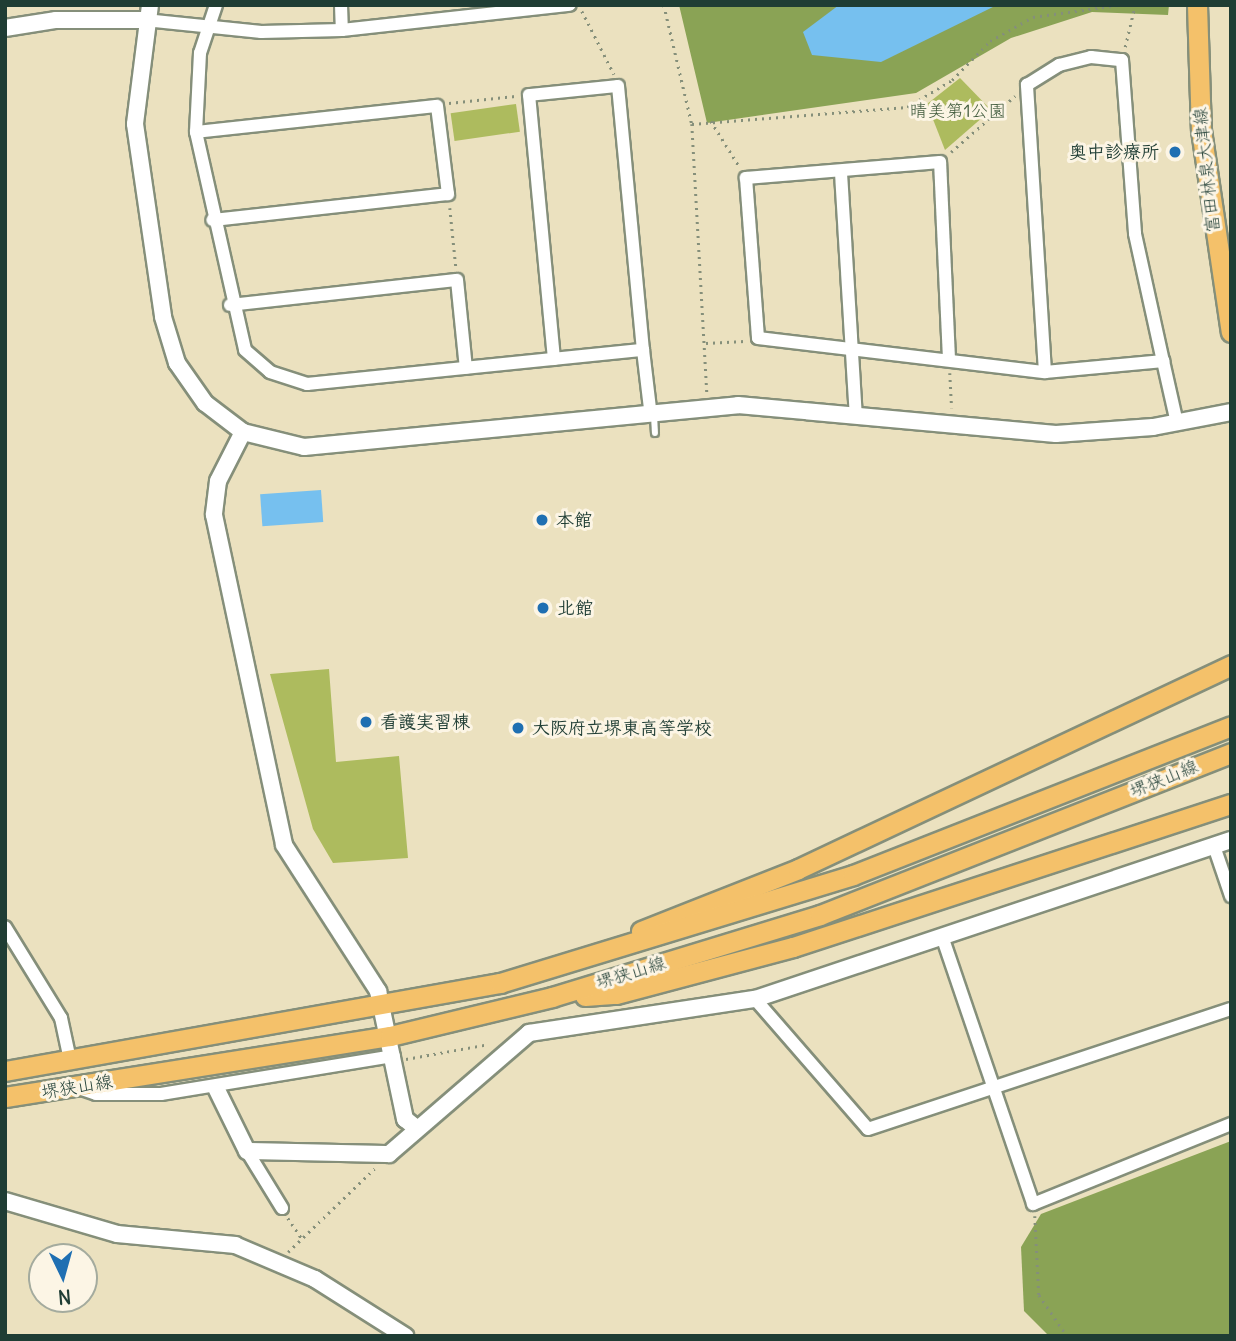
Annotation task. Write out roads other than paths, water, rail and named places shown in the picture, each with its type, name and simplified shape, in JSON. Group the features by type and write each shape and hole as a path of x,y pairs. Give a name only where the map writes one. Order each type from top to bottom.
{"main road":[{"name":"富田林泉大津線","path":"1197,5 1202,142 1231,332"},
{"path":"552,967 798,869 1231,665"},
{"name":"堺狭山線","path":"5,1071 383,1008 552,967 853,875 1231,726"},
{"name":"堺狭山線","path":"5,1097 390,1036 552,997 820,915 1231,753"},
{"path":"552,997 616,994 793,947 1231,804"}],"street":[{"path":"216,5 200,54 196,132 230,305 245,350 270,372 307,384 643,350"},
{"path":"341,5 342,30"},
{"path":"5,28 56,19 147,13 261,32 342,30 460,11 570,5"},
{"path":"147,13 135,124 138,173 163,317 177,363 205,403 243,432 304,447 652,409 738,405 1056,434 1177,423 1231,412"},
{"path":"1045,372 1027,85 1059,65 1091,57 1122,60 1135,234 1177,423"},
{"path":"554,359 529,95 618,86 643,350 652,409"},
{"path":"196,132 437,106 448,194 212,220"},
{"path":"949,359 940,162 842,173 746,178 758,338 1045,372 1163,361"},
{"path":"842,173 856,415"},
{"path":"230,305 457,280 466,368"},
{"path":"243,432 218,481 214,515 284,845 383,1008 399,1058 405,1119 416,1128"},
{"path":"247,1151 389,1154 513,1040 755,999 1231,840"},
{"path":"1214,846 1231,897"},
{"path":"5,927 61,1018 70,1060"},
{"path":"942,936 1033,1204 1231,1124"},
{"path":"755,999 868,1129 994,1090 1231,1009"},
{"path":"76,1087 96,1094 216,1088 399,1058"},
{"path":"216,1088 247,1151 282,1208"},
{"path":"5,1201 117,1234 235,1245 277,1263 405,1336"}],"lane":[{"path":"652,409 655,433"}],"water":[{"path":"839,5 997,5 881,62 812,55 803,32"},
{"path":"321,490 323,522 262,526 260,494"}],"place":[{"name":"奥中診療所","path":"1175,152"},
{"name":"本館","path":"542,520"},
{"name":"北館","path":"543,608"},
{"name":"看護実習棟","path":"366,722"},
{"name":"大阪府立堺東高等学校","path":"518,728"}],"park label":[{"name":"晴美第1公園","path":"958,111"}]}
